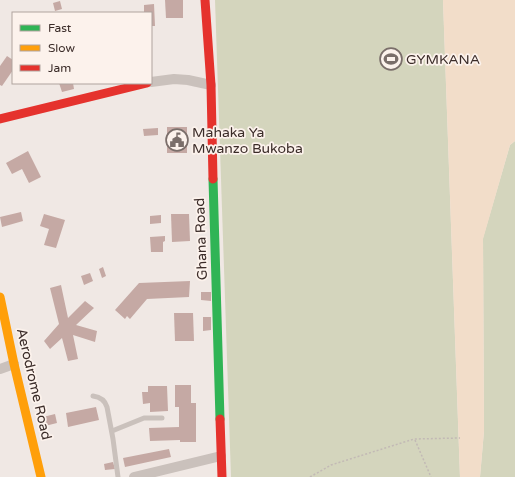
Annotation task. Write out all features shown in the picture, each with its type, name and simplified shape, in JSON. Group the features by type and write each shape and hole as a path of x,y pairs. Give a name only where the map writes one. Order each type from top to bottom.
{"street":[{"name":"Ghana Road","path":"205,0 211,85 222,477"},
{"path":"152,82 174,79 188,80 211,85"},
{"path":"0,119 143,84"},
{"name":"Aerodrome Road","path":"0,297 14,364 41,477"},
{"path":"0,369 14,364"},
{"path":"134,477 221,456"}],"lane":[{"path":"93,396 99,397 105,402 112,431 118,477"},
{"path":"112,431 144,418 162,418"}],"path":[{"path":"310,477 331,466 414,439 460,438"},
{"path":"414,439 430,477"}],"green space":[{"path":"215,0 443,0 460,477 231,477"},
{"path":"515,141 515,477 480,477 484,431 483,238 510,145"}],"sand":[{"path":"443,0 515,0 515,141 510,145 483,239 484,431 480,477 460,477"}],"building":[{"path":"165,0 183,0 183,18 166,18"},
{"path":"60,1 62,9 55,11 53,3"},
{"path":"154,4 155,26 152,26 152,12 144,12 144,5"},
{"path":"7,56 12,59 12,71 2,86 0,85 0,66"},
{"path":"59,84 73,84 74,89 62,92"},
{"name":"Mahaka Ya Mwanzo Bukoba","path":"167,127 187,127 187,153 167,153"},
{"path":"158,128 158,135 144,136 143,129"},
{"path":"28,151 41,177 29,183 22,169 12,174 6,163"},
{"path":"21,212 23,221 2,227 0,217"},
{"path":"44,214 65,220 56,248 44,245 49,229 40,226"},
{"path":"171,214 189,214 190,241 172,242"},
{"path":"161,215 161,223 150,224 150,216"},
{"path":"165,236 165,241 163,242 163,252 151,252 150,237"},
{"path":"103,267 106,276 102,278 99,269"},
{"path":"90,273 93,281 84,285 81,276"},
{"path":"190,281 189,297 147,299 130,319 127,316 125,319 115,310 139,283"},
{"path":"61,285 68,318 85,301 94,308 76,325 97,331 95,342 73,335 78,359 68,361 62,338 50,349 44,341 59,324 50,288"},
{"path":"201,292 211,292 211,301 201,300"},
{"path":"174,313 193,313 194,341 175,341"},
{"path":"203,317 211,317 211,330 203,331"},
{"path":"175,385 191,385 191,403 196,403 196,442 180,442 180,440 150,441 149,428 179,427 179,407 175,407"},
{"path":"148,386 167,386 168,411 150,412 150,403 143,404 142,392 148,392"},
{"path":"96,407 99,420 68,427 66,413"},
{"path":"55,414 57,423 45,426 43,417"},
{"path":"169,449 171,457 125,467 123,458"},
{"path":"113,462 115,469 105,470 104,464"}],"traffic: fast":[{"path":"213,179 220,419"}],"traffic: slow":[{"path":"0,297 14,364 41,477"}],"traffic: jam":[{"path":"205,0 211,85 213,179"},
{"path":"0,119 143,84"},
{"path":"220,419 222,477"}],"place":[{"name":"GYMKANA","path":"391,59"},
{"name":"Mahaka Ya Mwanzo Bukoba","path":"177,140"}]}
